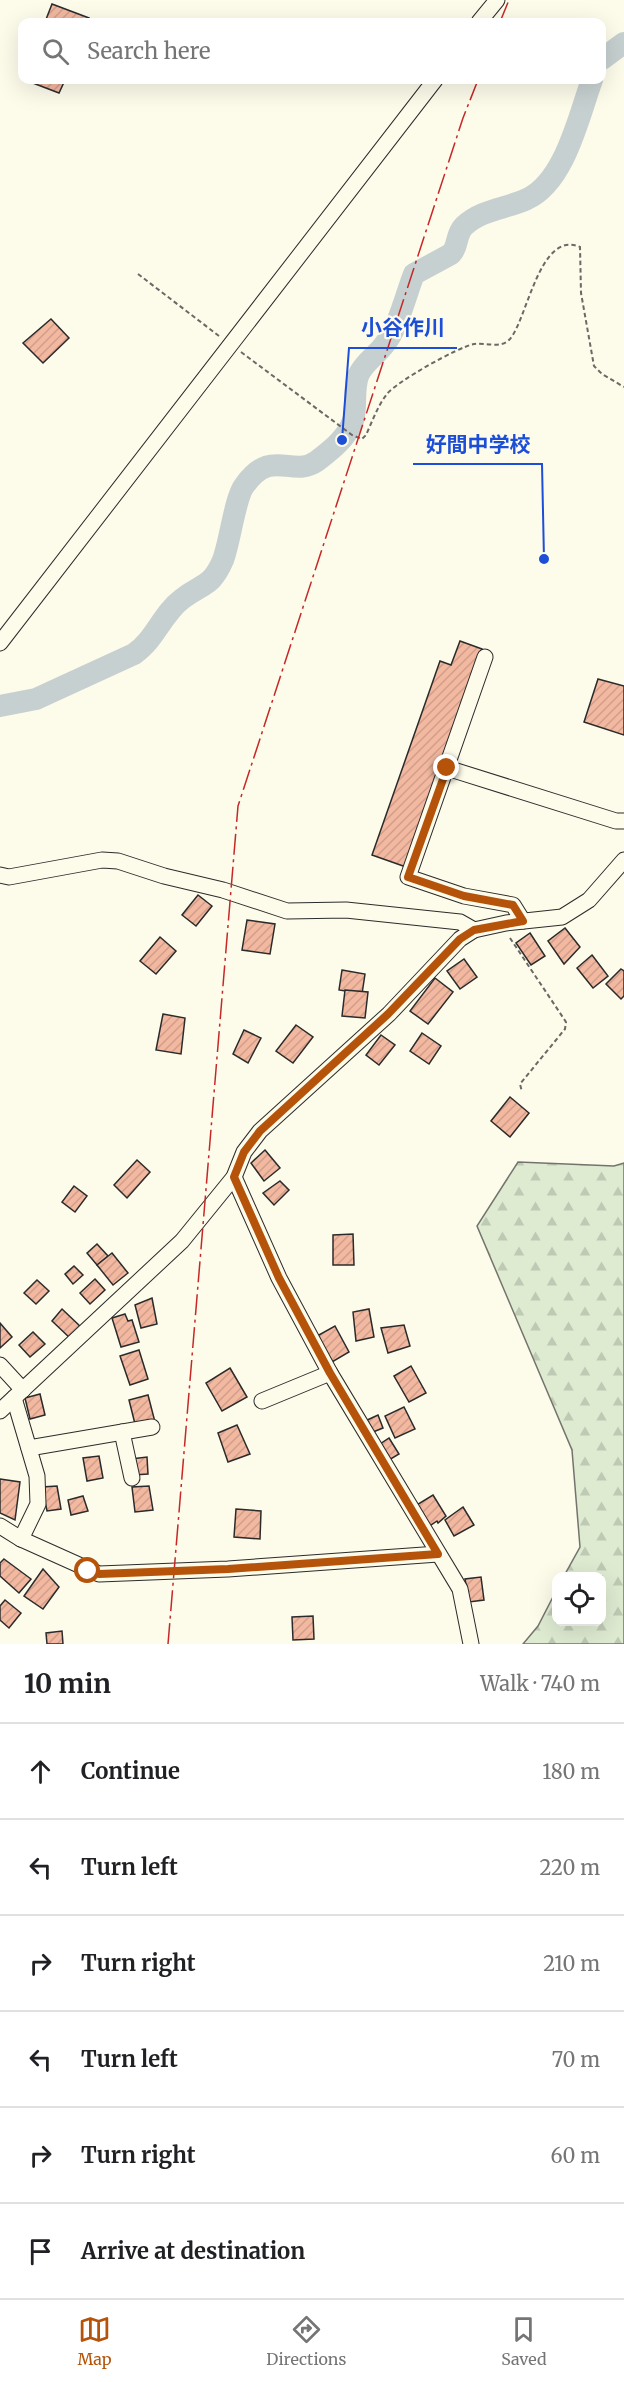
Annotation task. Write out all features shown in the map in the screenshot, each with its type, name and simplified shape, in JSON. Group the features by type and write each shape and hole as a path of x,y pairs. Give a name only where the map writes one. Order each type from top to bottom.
{"street":[{"path":"482,18 497,0"},
{"path":"0,643 432,84"},
{"path":"485,657 408,877 464,896 513,905 523,921"},
{"path":"447,768 616,821 624,821"},
{"path":"0,875 9,877 102,860 118,861 164,876 223,890 287,911 346,910 460,922 474,930"},
{"path":"0,1411 182,1241 234,1177 244,1152 260,1131 388,1014 460,939 474,930 506,923 562,916 576,910 589,900 624,860"},
{"path":"234,1177 279,1278 330,1373 460,1589 471,1644"},
{"path":"0,1365 19,1394 29,1448 37,1476 38,1504 21,1539"},
{"path":"262,1401 330,1373"},
{"path":"29,1448 152,1427"},
{"path":"122,1432 132,1478"},
{"path":"0,1526 21,1539 99,1574 228,1569 438,1554"}],"path":[{"path":"344,430 362,439 384,398 394,387 460,348 482,342 502,344 509,340 544,262 564,246 573,244 580,248 581,292 594,366 602,374 624,387"},
{"path":"506,923 512,943 566,1022 565,1029 520,1083 522,1092"}],"green space":[{"path":"518,1162 614,1166 624,1163 624,1644 523,1644 538,1626 552,1599 552,1626 606,1626 606,1572 566,1572 580,1547 572,1450 477,1226"}],"building":[{"path":"52,4 89,18 47,18"},
{"path":"35,84 63,84 59,93"},
{"path":"51,319 69,338 43,363 23,343"},
{"path":"460,641 482,649 406,867 372,855 440,661 451,665"},
{"path":"598,679 624,686 624,735 584,722"},
{"path":"198,895 212,906 196,926 182,915"},
{"path":"247,920 275,924 270,954 242,950"},
{"path":"565,928 580,947 564,964 548,941"},
{"path":"530,933 545,956 531,965 516,943"},
{"path":"160,937 176,951 156,974 140,961"},
{"path":"592,955 608,976 593,988 577,968"},
{"path":"464,959 477,977 460,989 447,971"},
{"path":"621,969 624,971 624,996 621,999 606,984"},
{"path":"342,970 365,974 362,994 339,990"},
{"path":"435,978 453,992 428,1024 410,1011"},
{"path":"345,990 368,992 365,1018 342,1016"},
{"path":"163,1014 185,1018 181,1054 156,1050"},
{"path":"296,1025 313,1037 293,1063 276,1051"},
{"path":"244,1030 261,1038 248,1063 233,1054"},
{"path":"422,1033 441,1046 429,1064 410,1051"},
{"path":"381,1035 395,1045 379,1065 366,1055"},
{"path":"510,1097 529,1113 510,1137 491,1121"},
{"path":"265,1150 280,1168 264,1181 251,1163"},
{"path":"137,1160 150,1172 127,1198 114,1185"},
{"path":"280,1181 289,1190 274,1205 263,1193"},
{"path":"74,1186 87,1196 75,1212 62,1202"},
{"path":"353,1234 354,1265 333,1265 333,1235"},
{"path":"97,1244 108,1256 97,1265 87,1253"},
{"path":"112,1253 128,1273 113,1285 97,1265"},
{"path":"74,1266 83,1275 73,1284 65,1274"},
{"path":"95,1279 105,1290 90,1304 80,1293"},
{"path":"37,1280 49,1291 36,1304 24,1293"},
{"path":"152,1298 157,1324 141,1328 135,1305"},
{"path":"62,1309 82,1328 71,1339 52,1321"},
{"path":"369,1309 374,1337 356,1341 353,1312"},
{"path":"125,1314 128,1321 132,1320 139,1342 121,1347 112,1318"},
{"path":"0,1323 12,1337 0,1348"},
{"path":"404,1325 410,1346 388,1353 381,1328"},
{"path":"335,1326 349,1352 332,1362 317,1336"},
{"path":"33,1332 45,1344 30,1357 19,1345"},
{"path":"139,1350 148,1379 130,1385 120,1356"},
{"path":"411,1366 426,1393 409,1402 394,1376"},
{"path":"230,1368 247,1397 222,1411 206,1383"},
{"path":"40,1394 45,1415 30,1419 25,1398"},
{"path":"148,1395 155,1422 136,1428 129,1400"},
{"path":"404,1407 415,1429 395,1438 385,1416"},
{"path":"378,1415 383,1428 368,1434 363,1422"},
{"path":"237,1425 250,1454 228,1462 218,1433"},
{"path":"389,1438 399,1454 389,1460 380,1444"},
{"path":"99,1456 103,1478 87,1481 83,1458"},
{"path":"147,1457 148,1474 133,1475 131,1459"},
{"path":"0,1479 20,1482 15,1520 0,1513"},
{"path":"57,1486 61,1509 47,1511 42,1487"},
{"path":"149,1486 153,1510 135,1512 132,1487"},
{"path":"433,1495 446,1516 438,1523 437,1521 428,1527 415,1506"},
{"path":"83,1496 88,1511 71,1515 68,1500"},
{"path":"463,1507 474,1525 454,1536 445,1520"},
{"path":"236,1509 261,1511 260,1539 234,1537"},
{"path":"4,1559 31,1579 19,1593 0,1576 0,1563"},
{"path":"43,1569 59,1587 43,1609 24,1596"},
{"path":"481,1577 484,1600 469,1602 465,1579"},
{"path":"5,1600 21,1613 9,1628 0,1620 0,1606"},
{"path":"313,1616 314,1639 293,1640 292,1617"},
{"path":"62,1631 63,1644 47,1644 46,1633"}],"waterway":[{"path":"606,56 624,43"},
{"path":"0,706 36,699 134,654 148,642 175,605 214,576 223,560 238,500 244,486 254,474 273,465 308,466 333,448 342,438 353,421 358,376 363,367 389,338 398,321 414,274 451,254 461,229 471,220 527,199 540,190 561,163 576,129 591,84"}],"power":[{"path":"502,18 509,0"},
{"path":"168,1644 238,806 463,118 476,84"}],"place":[{"name":"小谷作川","path":"342,440"},
{"name":"好間中学校","path":"544,559"}],"route":[{"path":"88,1571 99,1574 228,1569 438,1554 330,1373 279,1278 234,1177 244,1152 260,1131 388,1014 460,939 474,930 523,921 513,905 464,896 408,877 447,768"}]}
